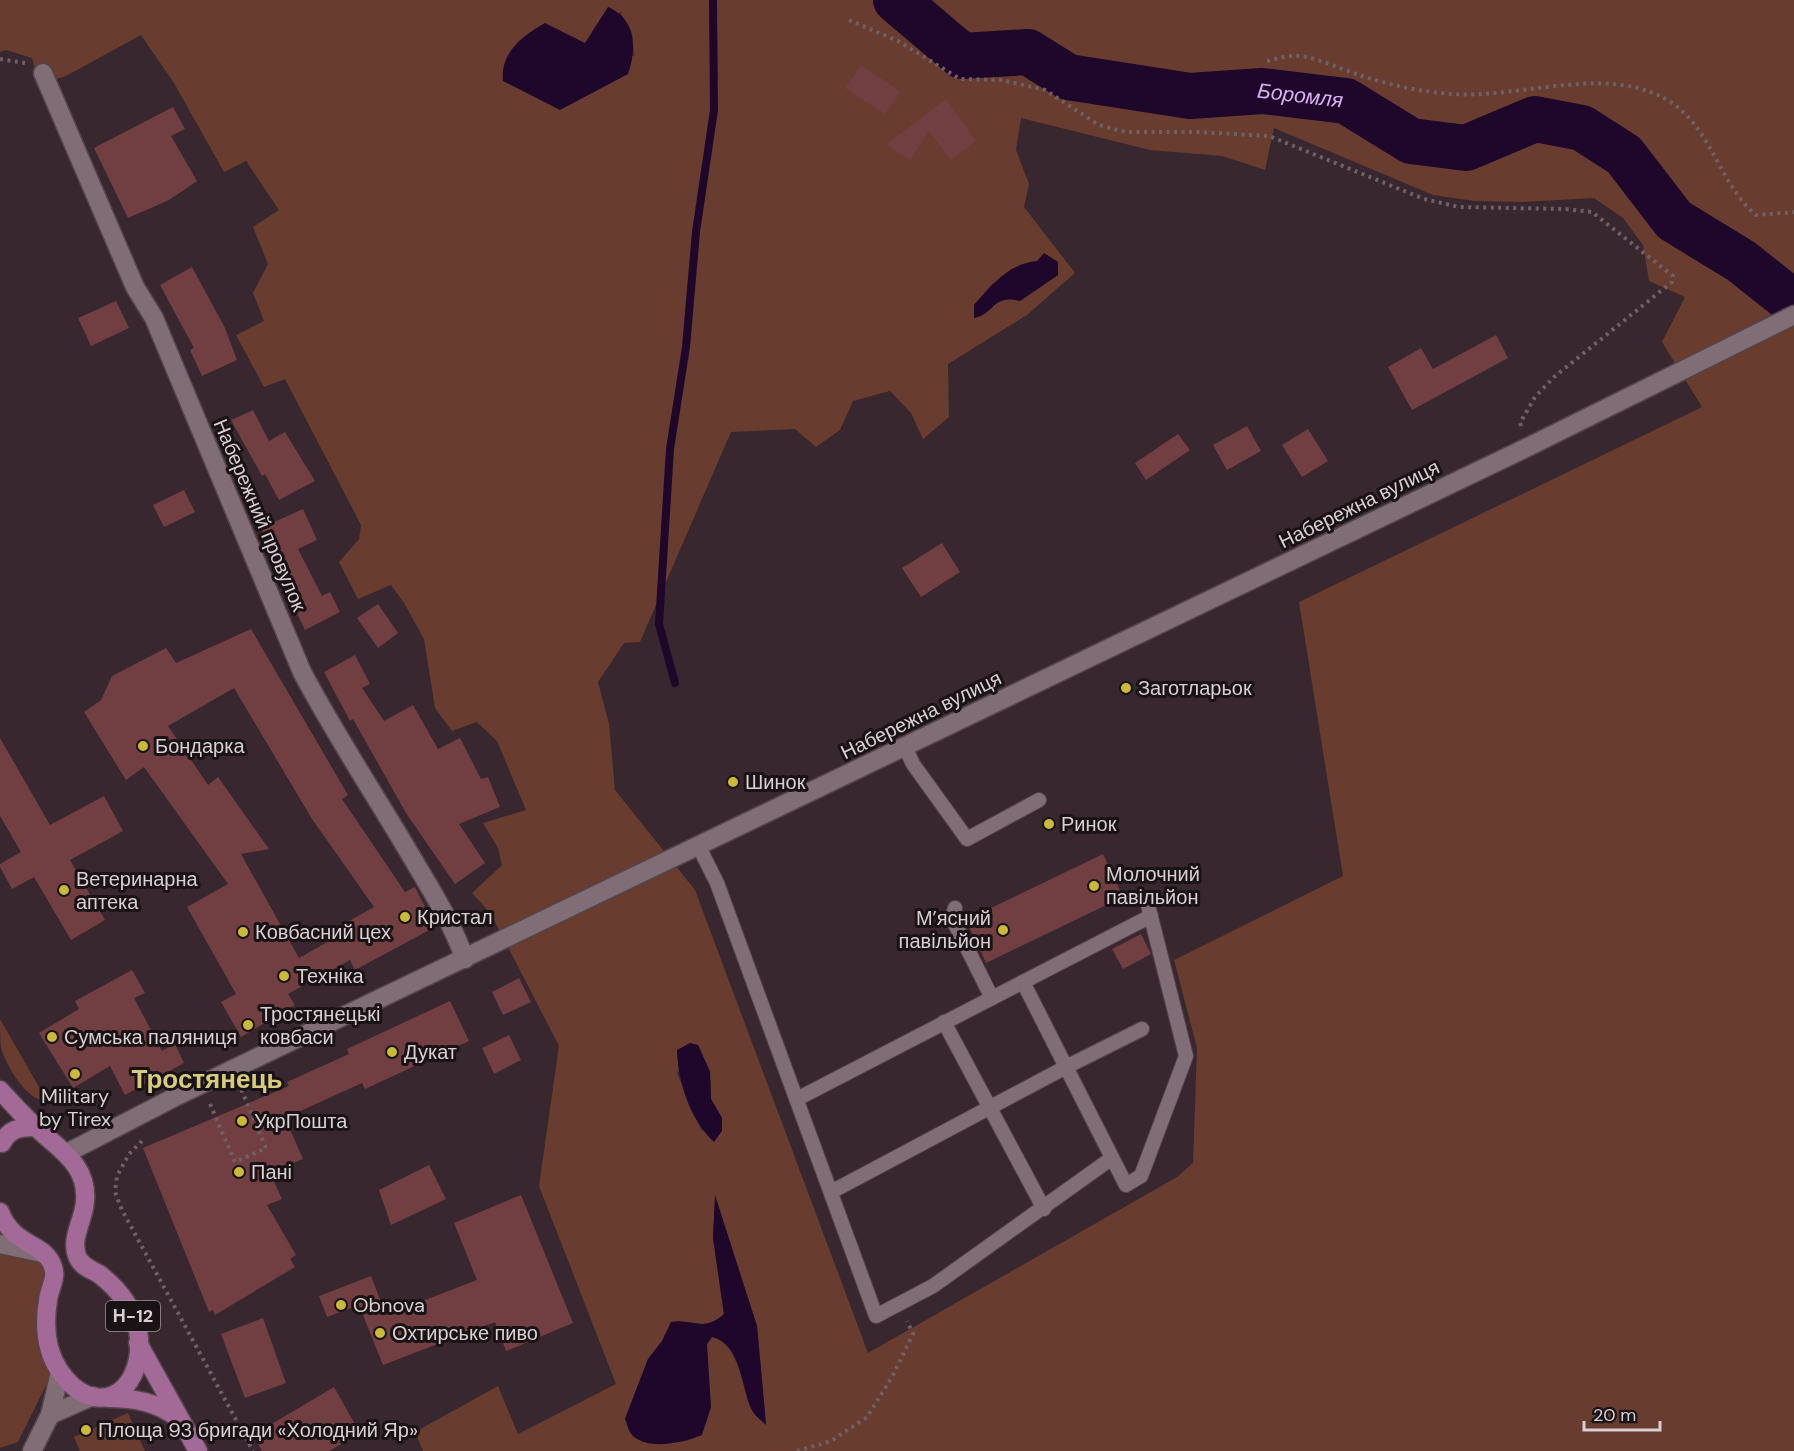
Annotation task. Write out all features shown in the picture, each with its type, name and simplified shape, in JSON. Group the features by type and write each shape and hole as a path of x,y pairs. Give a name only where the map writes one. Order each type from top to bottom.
{"main road":[{"name":"Набережний провулок","path":"43,73 135,287 154,318 302,672 330,724 376,795 456,933 465,959"},
{"name":"Набережна вулиця","path":"67,1153 175,1097 1530,446 1794,315"},
{"path":"0,1090 35,1127 67,1153"},
{"path":"1,1145 13,1131 20,1127 35,1127"},
{"name":"Н-12","path":"67,1153 78,1167 86,1194 84,1212 75,1236 77,1256 86,1267 102,1277 127,1304 137,1330 135,1365 128,1382 119,1394 98,1398"},
{"path":"0,1212 7,1227 43,1253 54,1269 53,1284 47,1302 46,1338 60,1372 74,1385 98,1398"},
{"path":"0,1245 43,1253"},
{"path":"138,1343 198,1451"},
{"path":"32,1451 50,1415 60,1372"},
{"path":"50,1415 98,1398 125,1398 150,1403 170,1412 182,1421"}],"lane":[{"path":"905,747 913,764 967,839 1039,800"},
{"path":"699,847 717,883 876,1316 933,1286 1044,1209 1112,1158"},
{"path":"1023,982 1126,1185 1141,1176 1186,1056 1147,901"},
{"path":"955,908 952,918 992,998"},
{"path":"797,1099 1151,916"},
{"path":"944,1022 1044,1209"},
{"path":"831,1192 989,1107 1142,1029"}],"path":[{"path":"849,20 898,41 960,79 1002,80 1045,90 1099,125 1125,132 1197,132 1269,136 1424,199 1459,207 1592,212 1673,276 1672,282 1554,376 1535,397 1520,423 1530,446"},
{"path":"1267,61 1296,55 1390,85 1450,94 1486,96 1531,88 1603,84 1643,88 1673,104 1688,119 1756,215 1794,212"},
{"path":"210,1104 235,1162 266,1148 241,1089"},
{"path":"146,1138 137,1144 122,1165 115,1192 122,1210 253,1451"},
{"path":"797,1451 831,1441 867,1417 892,1377 913,1335 898,1304"}],"shaded area":[{"path":"0,0 1794,0 1794,1451 423,1451 415,1432 498,1386 518,1434 616,1384 539,1186 559,1046 491,914 472,893 502,865 498,848 483,823 526,810 497,741 477,722 452,731 435,708 424,639 391,585 358,599 339,562 359,539 361,525 285,379 264,387 236,335 264,321 253,293 268,264 253,227 279,210 246,161 224,172 174,83 141,35 66,76 39,84 32,58 6,50 0,52","holes":["620,12 632,33 634,56 585,43","1021,118 1150,150 1222,156 1265,170 1274,128 1433,195 1474,201 1522,202 1594,198 1623,218 1643,245 1649,281 1685,297 1662,342 1702,407 1299,602 1343,876 1174,960 1197,1048 1193,1163 1177,1177 868,1353 695,890 615,790 609,724 598,682 624,643 640,642 731,432 795,429 816,447 840,430 853,401 890,391 911,413 923,439 949,417 948,364 1027,315 1075,273 1024,207 1029,184 1016,150","1037,261 1058,275 1020,301 1001,301 974,318 974,305 992,284","698,1045 710,1071 711,1099 722,1118 702,1131 677,1073","715,1197 757,1326 766,1424 751,1404 731,1351 723,1342 712,1337 707,1344 702,1435 686,1441 661,1444 625,1419 648,1359 662,1341 671,1323 710,1323 724,1314 713,1238"]},
{"path":"608,7 624,19 632,35 633,54 628,74 560,110 503,81 505,62 509,54 514,46 528,34 545,23 585,43"},
{"path":"1044,253 1058,262 1058,275 1020,301 1004,300 981,316 974,318 974,305 1002,276 1018,266 1037,261"},
{"path":"0,1019 46,1099 30,1094 12,1072 1,1048"},
{"path":"690,1043 698,1045 710,1072 711,1099 722,1118 722,1131 714,1142 692,1112 680,1075 677,1050"},
{"path":"715,1195 757,1326 766,1425 753,1412 730,1348 722,1341 712,1337 707,1344 711,1407 702,1435 667,1444 640,1441 629,1431 625,1419 648,1359 662,1341 671,1322 704,1324 717,1320 724,1314 713,1238"},
{"path":"0,1248 43,1253 56,1365 18,1442 0,1448"},
{"path":"128,1413 145,1451 80,1451 74,1437"}],"building":[{"path":"861,65 901,92 885,114 845,88"},
{"path":"946,99 976,141 951,160 929,131 910,160 886,145"},
{"path":"173,107 185,129 171,136 197,181 169,200 128,218 94,148"},
{"path":"192,267 225,328 237,360 202,376 190,350 194,348 160,285"},
{"path":"116,301 129,328 91,346 78,318"},
{"path":"1496,335 1508,358 1412,410 1388,367 1421,348 1433,369"},
{"path":"253,410 269,441 285,432 315,481 279,500 265,474 262,476 231,420"},
{"path":"1247,426 1261,451 1227,470 1213,445"},
{"path":"1308,429 1328,461 1302,477 1282,445"},
{"path":"1178,434 1190,450 1146,480 1135,463"},
{"path":"184,490 195,512 164,527 153,505"},
{"path":"303,509 317,540 298,549 322,596 330,592 340,612 305,630 276,570 280,568 261,528"},
{"path":"942,543 960,572 921,597 902,568"},
{"path":"378,604 398,633 378,648 357,618"},
{"path":"251,629 348,795 342,799 405,892 415,887 435,927 355,970 350,960 288,994 295,1005 241,1037 221,1002 236,994 187,907 228,884 144,767 126,780 84,712 101,700 112,676 166,648 176,663","holes":["234,688 312,819 374,907 335,929 338,936 299,958 241,854 269,849 218,777 208,785 168,726"]},
{"path":"355,655 370,684 362,688 384,721 413,705 438,749 460,738 481,779 488,777 500,807 459,824 485,863 455,884 406,813 353,719 350,721 324,672"},
{"path":"0,738 50,825 104,796 123,831 70,860 105,920 71,940 34,877 12,889 0,867 0,864 21,852 0,816"},
{"path":"1103,854 1123,897 986,963 966,920"},
{"path":"1141,934 1151,954 1123,969 1112,949"},
{"path":"132,970 145,993 134,998 162,1051 175,1044 184,1063 125,1095 110,1066 73,1088 39,1033 79,1009 75,1001"},
{"path":"519,978 531,1002 503,1015 492,992"},
{"path":"450,1001 469,1041 365,1089 362,1083 285,1118 303,1159 270,1173 282,1199 267,1205 296,1255 290,1259 295,1267 215,1315 213,1310 209,1312 143,1148 289,1086 287,1082 349,1054 347,1049"},
{"path":"509,1035 521,1060 494,1074 482,1048"},
{"path":"429,1165 446,1199 391,1225 379,1190"},
{"path":"521,1195 573,1323 506,1351 495,1322 383,1365 359,1305 327,1317 319,1296 371,1276 386,1315 477,1280 454,1223"},
{"path":"263,1318 286,1383 245,1398 221,1334"},
{"path":"334,1387 360,1433 329,1451 262,1451 253,1435"}],"waterway":[{"path":"675,683 659,624 670,449 686,347 696,232 714,110 713,0"},
{"name":"Боромля","path":"896,0 962,56 1028,52 1068,77 1190,96 1262,91 1346,101 1411,141 1466,148 1535,119 1582,128 1624,155 1674,220 1741,261 1794,303"}],"place":[{"name":"Заготларьок","path":"1126,688"},
{"name":"Бондарка","path":"143,746"},
{"name":"Шинок","path":"733,782"},
{"name":"Ринок","path":"1049,824"},
{"name":"Молочний павільйон","path":"1094,886"},
{"name":"Ветеринарна аптека","path":"64,890"},
{"name":"Кристал","path":"405,917"},
{"name":"М’ясний павільйон","path":"1003,930"},
{"name":"Ковбасний цех","path":"243,932"},
{"name":"Техніка","path":"284,976"},
{"name":"Тростянецькі ковбаси","path":"248,1025"},
{"name":"Сумська паляниця","path":"52,1037"},
{"name":"Дукат","path":"392,1052"},
{"name":"Military by Tirex","path":"75,1074"},
{"name":"УкрПошта","path":"242,1121"},
{"name":"Пані","path":"239,1172"},
{"name":"Obnova","path":"341,1305"},
{"name":"Охтирське пиво","path":"380,1333"},
{"name":"Площа 93 бригади «Холодний Яр»","path":"86,1430"}],"district":[{"name":"Тростянець","path":"207,1079"}]}
